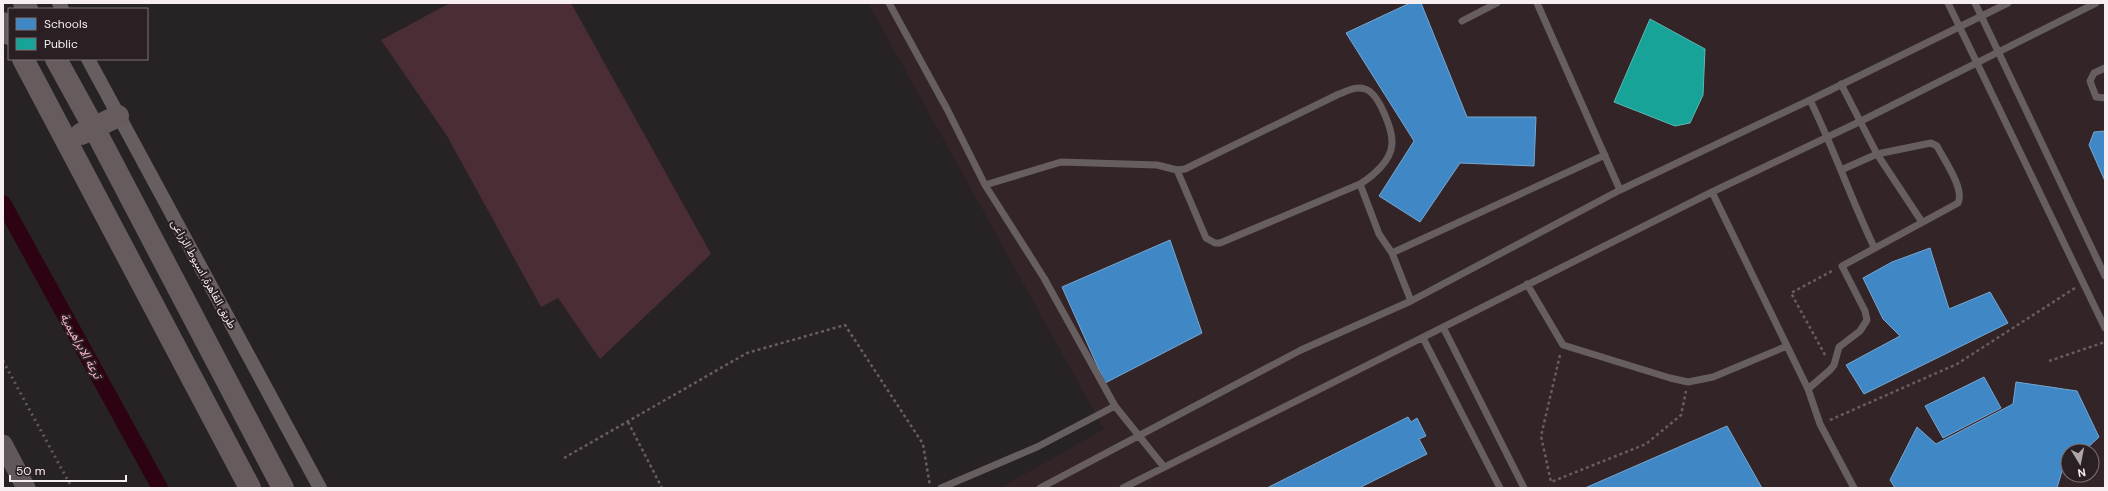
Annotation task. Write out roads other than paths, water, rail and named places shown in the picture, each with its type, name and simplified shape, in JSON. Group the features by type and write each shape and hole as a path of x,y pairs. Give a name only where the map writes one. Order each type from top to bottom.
{"highway":[{"path":"3,23 8,32"},
{"path":"24,60 250,488"},
{"path":"57,60 94,128 283,488"},
{"path":"66,140 118,116"}],"main road":[{"path":"3,444 26,488"}],"street":[{"name":"طريق القاهرة, اسيوط الزراعى","path":"89,60 320,488"}],"lane":[{"path":"889,3 948,109 985,185 1044,278 1115,406 1164,467"},
{"path":"1462,21 1497,3"},
{"path":"1537,3 1620,190"},
{"path":"1948,3 2105,328"},
{"path":"1975,3 2105,276"},
{"path":"1040,488 1301,350 1411,301 1620,190 1810,100 2008,3"},
{"path":"1127,487 1164,467 1443,328 1527,284 1712,192 1860,122 2096,3"},
{"path":"2105,68 2094,73 2090,81 2096,96 2105,98"},
{"path":"1841,84 1877,154 1922,222"},
{"path":"985,185 1061,162 1157,165 1177,170 1185,169 1339,94 1353,89 1365,89 1374,93 1387,120 1392,144 1388,156 1373,176 1360,184 1220,243 1215,243 1206,238 1177,170"},
{"path":"1810,100 1828,136 1842,170 1854,206 1874,247"},
{"path":"1808,389 1830,370 1834,365 1839,347 1860,331 1867,320 1865,311 1842,266 1874,247 1958,203 1961,197 1959,188 1937,146 1932,143 1926,142 1877,154 1842,170"},
{"path":"1392,253 1605,154"},
{"path":"1360,184 1379,234 1392,253 1411,301"},
{"path":"1712,192 1808,389 1820,424 1854,488"},
{"path":"1527,284 1563,345 1642,371 1688,382 1713,377 1787,346"},
{"path":"1443,328 1524,488"},
{"path":"1423,338 1500,488"},
{"path":"942,488 1037,447 1115,406"}],"waterway":[{"name":"ترعة الابراهيمية","path":"3,203 160,488"}],"railway":[{"path":"3,361 72,488"}]}
